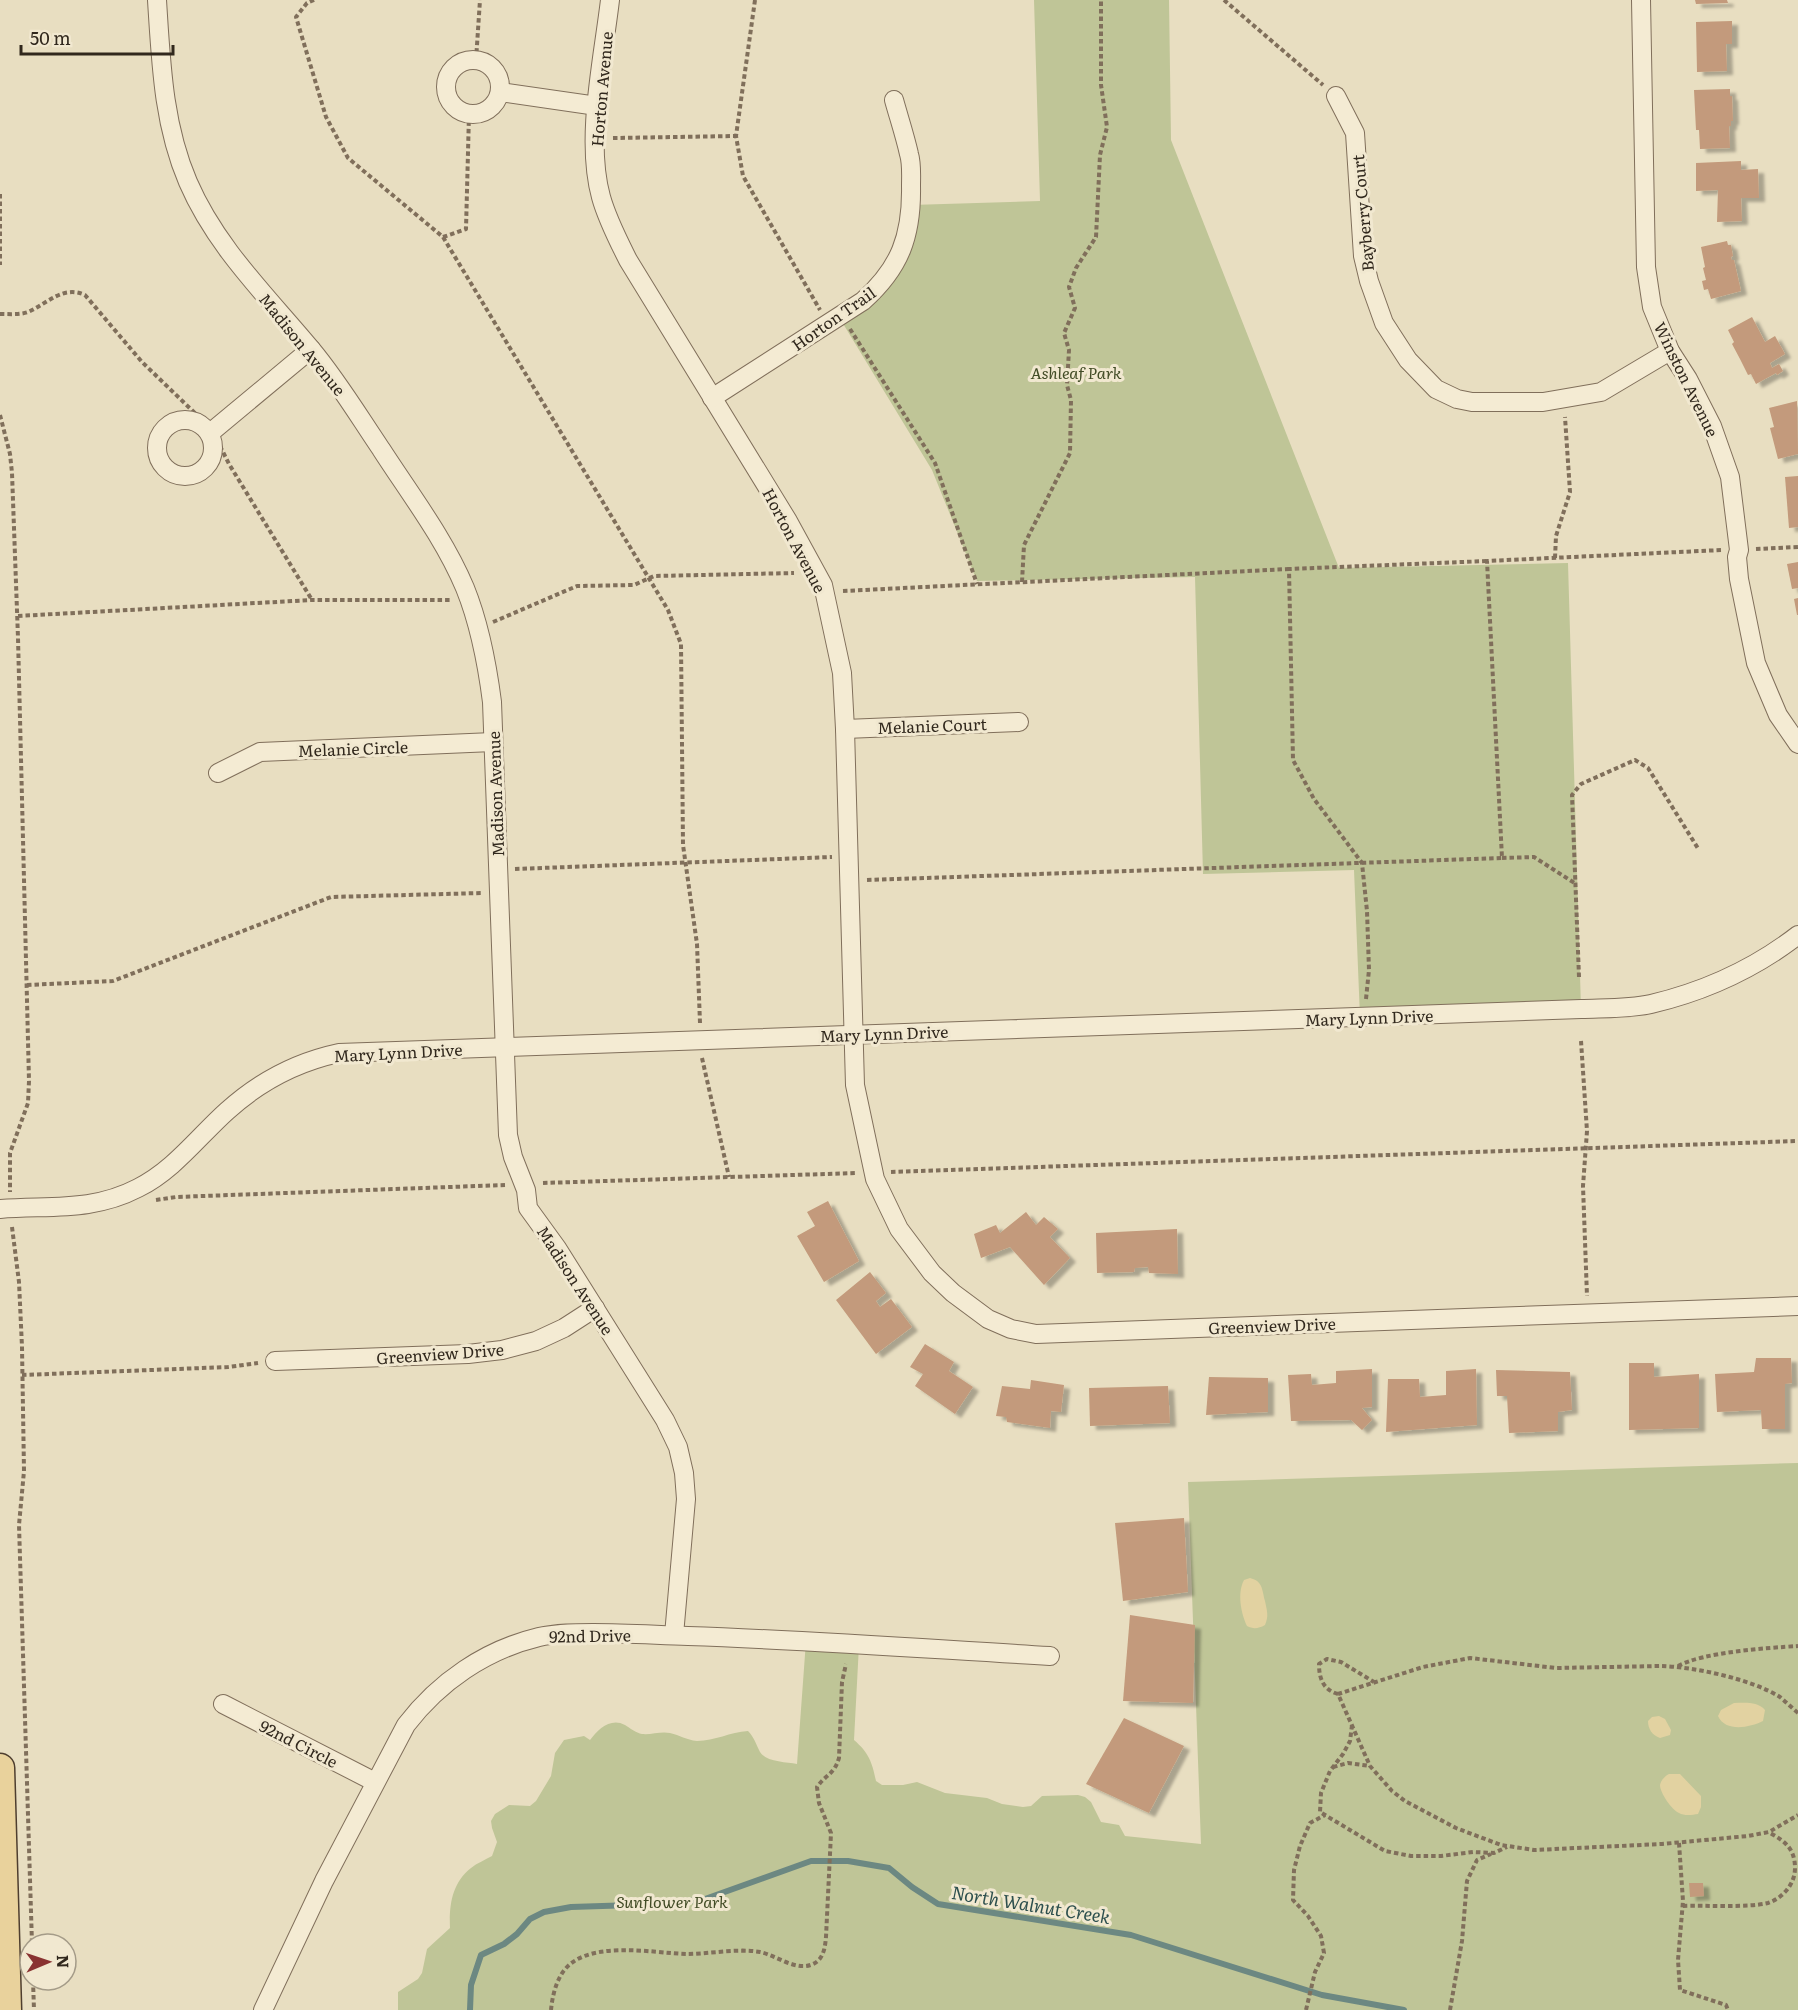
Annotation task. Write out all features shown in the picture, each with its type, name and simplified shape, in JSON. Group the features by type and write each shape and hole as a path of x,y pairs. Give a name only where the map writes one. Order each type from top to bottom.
{"main road":[{"path":"0,1768 7,2010"}],"street":[{"name":"Madison Avenue","path":"157,0 167,112 175,147 203,214 244,274 270,300 327,368 441,539 465,587 479,628 489,673 492,702 508,1135 513,1157 524,1184 528,1208 557,1248 595,1308 665,1420 678,1447 684,1473 686,1499 674,1635"},
{"name":"Horton Avenue","path":"610,0 594,138 596,171 608,218 628,260 788,521 821,581 834,633 842,673 855,1085 862,1124"},
{"name":"Winston Avenue","path":"1641,0 1646,267 1652,307 1670,351 1712,426 1730,477 1739,579 1756,663 1778,715 1798,744"},
{"path":"476,60 490,65 497,72 500,92 497,101 488,111 469,114 461,112 454,106 446,85 448,76 459,64 476,60"},
{"path":"500,92 597,106"},
{"name":"Bayberry Court","path":"1336,96 1355,133 1363,255 1369,281 1384,323 1408,360 1436,388 1457,399 1472,402 1543,402 1564,399 1601,392 1670,351"},
{"name":"Horton Trail","path":"712,398 863,301 881,285 896,264 906,241 911,205 910,156 894,100"},
{"path":"212,432 311,349"},
{"name":"Melanie Court","path":"845,729 1019,722"},
{"name":"Melanie Circle","path":"218,772 260,752 494,742"},
{"name":"Mary Lynn Drive","path":"0,1209 58,1208 100,1203 139,1188 170,1167 228,1110 281,1072 319,1057 339,1053 1581,1009 1649,1004 1715,985 1775,953 1798,935"},
{"name":"Greenview Drive","path":"862,1124 874,1172 899,1229 932,1273 953,1293 988,1319 1011,1329 1036,1334 1798,1306"},
{"name":"Greenview Drive","path":"275,1361 468,1354 502,1350 536,1341 564,1328 595,1308"},
{"name":"92nd Drive","path":"263,2010 324,1881 406,1725 420,1707 454,1675 494,1652 538,1637 561,1633 674,1635 1050,1656"},
{"name":"92nd Circle","path":"223,1704 375,1782"}],"path":[{"path":"314,0 307,3 296,17 326,117 348,158 443,237 582,466 647,579 668,610 681,644 683,845 697,944 702,1061 729,1177"},
{"path":"476,60 480,0"},
{"path":"1022,582 1024,545 1070,453 1071,400 1067,385 1069,350 1064,333 1075,308 1069,287 1076,268 1096,237 1100,155 1107,127 1101,85 1101,0"},
{"path":"1224,0 1336,96"},
{"path":"443,237 466,229 469,114"},
{"path":"594,138 736,136"},
{"path":"0,194 0,265"},
{"path":"0,314 26,313 69,291 77,291 85,295 142,362 212,432 312,600"},
{"path":"1556,558 1556,536 1570,492 1564,399"},
{"path":"0,415 10,453 12,473 18,616 29,1081 28,1103 10,1154 10,1189"},
{"path":"479,628 577,586 634,585 654,576 800,573 844,591 1798,547"},
{"path":"1487,561 1502,858"},
{"path":"1289,569 1293,760 1314,799 1362,863 1367,911 1369,970 1366,1017"},
{"path":"18,616 312,600 458,600"},
{"path":"1579,977 1572,795 1581,784 1635,760 1648,768 1699,850"},
{"path":"27,985 113,981 332,897 482,893 480,870 832,856 833,881 1534,857 1576,884"},
{"path":"1581,1041 1587,1131 1582,1186 1588,1315"},
{"path":"152,1201 176,1197 524,1184 1798,1141"},
{"path":"12,1225 19,1282 22,1375 24,1471 19,1525 32,1932"},
{"path":"22,1375 228,1366 275,1361"},
{"path":"1677,1666 1688,1660 1716,1655 1798,1646"},
{"path":"1375,1682 1341,1662 1326,1659 1319,1664 1319,1677 1330,1692 1338,1694 1423,1667 1470,1658 1556,1668 1677,1666 1753,1685 1779,1697 1798,1713"},
{"path":"551,2010 560,1975 567,1967 586,1956 600,1952 641,1950 691,1954 743,1951 760,1952 796,1965 814,1964 825,1950 831,1833 819,1803 817,1787 820,1781 836,1769 839,1758 842,1682 846,1664"},
{"path":"1338,1694 1370,1766 1392,1791 1405,1801 1456,1828 1507,1847 1534,1850 1679,1843 1769,1832 1798,1815"},
{"path":"1352,1724 1350,1741 1332,1767 1321,1793 1320,1812 1385,1851 1411,1856 1494,1853"},
{"path":"1332,1767 1348,1763 1370,1766"},
{"path":"1306,2010 1316,1972 1324,1953 1321,1936 1308,1916 1293,1900 1294,1870 1300,1846 1310,1823 1326,1815"},
{"path":"1683,1906 1768,1903 1780,1896 1789,1888 1795,1867 1790,1847 1782,1839 1769,1832"},
{"path":"1679,1843 1683,1906 1678,1960 1680,1990 1726,2005 1728,2010"},
{"path":"1451,2007 1462,1941 1467,1881 1477,1860 1507,1847"},
{"path":"33,1992 34,2010"}],"green space":[{"name":"Ashleaf Park","path":"1034,0 1169,0 1171,140 1339,568 1568,563 1581,1009 1360,1017 1354,870 1203,874 1195,577 977,581 932,470 839,317 881,285 911,205 1040,201"},
{"name":"Sunflower Park","path":"1798,1463 1798,2010 398,2010 398,1992 418,1979 422,1973 427,1949 450,1928 451,1903 460,1880 473,1866 492,1856 497,1842 491,1821 495,1814 509,1805 530,1806 536,1801 551,1776 555,1753 564,1740 584,1736 590,1740 605,1725 615,1722 642,1734 667,1733 697,1741 748,1731 760,1752 767,1758 797,1764 806,1641 859,1645 854,1740 871,1763 876,1781 882,1785 917,1782 945,1793 987,1798 1002,1804 1023,1807 1031,1806 1042,1796 1078,1795 1091,1802 1101,1822 1119,1825 1125,1836 1201,1844 1188,1482"}],"sand":[{"path":"1250,1578 1261,1586 1267,1611 1265,1625 1258,1628 1247,1626 1240,1597 1244,1580"},
{"path":"1734,1703 1751,1703 1762,1707 1765,1710 1763,1721 1744,1727 1726,1725 1718,1716 1721,1710"},
{"path":"1659,1716 1665,1719 1671,1730 1670,1735 1660,1738 1651,1731 1648,1721 1652,1717"},
{"path":"1669,1774 1680,1774 1701,1796 1701,1807 1698,1814 1681,1814 1667,1801 1660,1785 1663,1778"}],"building":[{"path":"1695,0 1727,0 1728,3 1696,4"},
{"path":"1732,21 1732,44 1726,44 1727,71 1697,72 1696,22"},
{"path":"1730,89 1733,121 1729,126 1730,148 1700,149 1699,130 1696,130 1694,90"},
{"path":"1741,161 1741,170 1758,169 1759,198 1741,198 1742,221 1717,222 1718,190 1696,191 1696,163"},
{"path":"1727,241 1728,245 1731,245 1733,256 1731,257 1734,260 1741,291 1711,299 1708,289 1704,290 1702,281 1706,280 1701,247"},
{"path":"1752,317 1765,342 1775,336 1785,354 1770,363 1772,368 1779,364 1783,371 1756,384 1751,374 1748,375 1732,344 1734,342 1728,330"},
{"path":"1797,401 1798,454 1778,459 1770,428 1774,427 1769,408"},
{"path":"1798,476 1798,527 1789,528 1785,477"},
{"path":"1798,562 1798,588 1792,589 1787,564"},
{"path":"1798,598 1798,615 1797,615 1794,599"},
{"path":"828,1201 859,1261 824,1282 797,1236 815,1226 807,1212"},
{"path":"1026,1212 1036,1225 1044,1217 1058,1229 1050,1237 1070,1258 1044,1285 1010,1247 981,1258 974,1234 996,1225 1000,1233"},
{"path":"1177,1229 1178,1274 1149,1273 1148,1267 1135,1268 1134,1272 1097,1273 1096,1233"},
{"path":"870,1272 886,1293 876,1301 880,1307 891,1299 912,1327 876,1354 836,1300"},
{"path":"925,1344 954,1362 949,1371 973,1387 955,1414 915,1386 923,1374 910,1367"},
{"path":"1756,1358 1791,1358 1792,1383 1785,1384 1785,1429 1762,1429 1761,1410 1717,1412 1715,1374 1754,1372"},
{"path":"1629,1363 1654,1363 1654,1377 1699,1374 1699,1428 1629,1430"},
{"path":"1372,1369 1372,1407 1362,1408 1372,1420 1362,1430 1351,1420 1291,1421 1288,1375 1311,1374 1312,1385 1336,1383 1336,1371"},
{"path":"1476,1369 1477,1425 1386,1432 1388,1379 1419,1379 1420,1397 1446,1395 1446,1371"},
{"path":"1496,1370 1570,1372 1572,1410 1558,1412 1558,1431 1509,1433 1507,1396 1497,1396"},
{"path":"1209,1377 1268,1378 1268,1412 1206,1415"},
{"path":"1031,1380 1064,1385 1061,1412 1051,1411 1050,1428 1007,1422 1006,1417 996,1416 1002,1386 1030,1389"},
{"path":"1168,1386 1170,1423 1090,1426 1089,1388"},
{"path":"1184,1518 1188,1592 1123,1601 1115,1523"},
{"path":"1130,1615 1195,1625 1193,1703 1123,1701"},
{"path":"1124,1718 1184,1746 1149,1813 1086,1784"},
{"path":"1689,1883 1703,1883 1704,1896 1690,1897"}],"waterway":[{"name":"North Walnut Creek","path":"470,2010 471,1985 481,1955 504,1944 517,1934 530,1919 544,1912 571,1907 665,1904 705,1899 811,1861 848,1861 889,1868 938,1904 1131,1935 1322,1995 1404,2010"}]}
